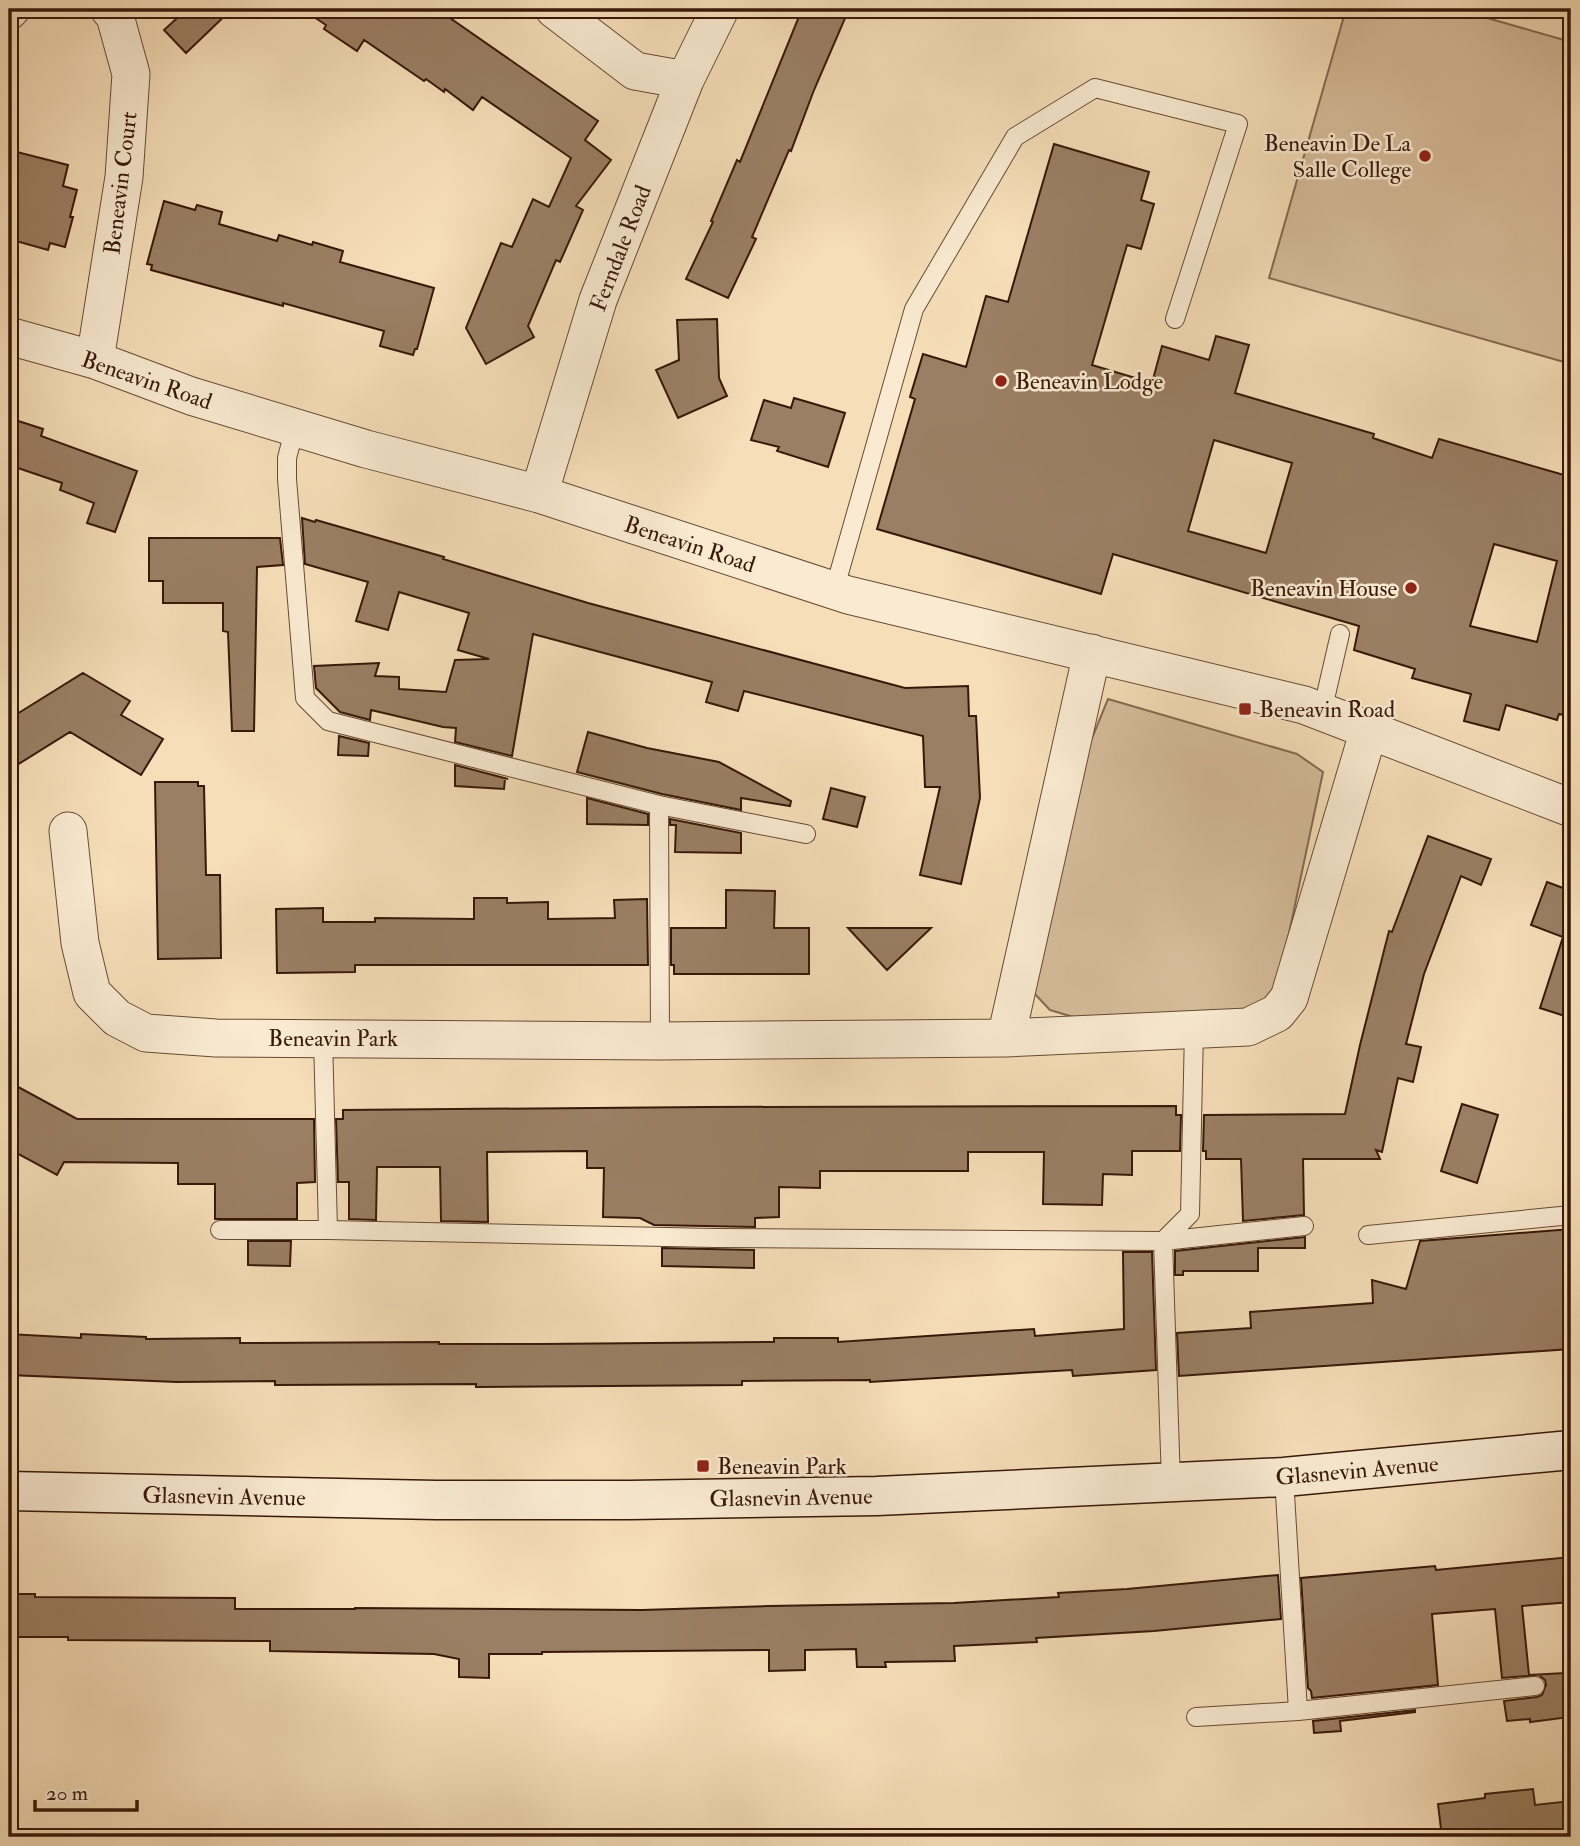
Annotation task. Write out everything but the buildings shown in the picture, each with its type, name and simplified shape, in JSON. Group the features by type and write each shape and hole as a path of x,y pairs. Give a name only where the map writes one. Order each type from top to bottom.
{"main road":[{"name":"Glasnevin Avenue","path":"9,1491 422,1500 877,1496 1284,1477 1571,1450"}],"street":[{"name":"Beneavin Court","path":"94,360 124,177 131,74 115,16 109,9"},
{"path":"554,9 635,71 685,80"},
{"name":"Ferndale Road","path":"538,494 598,300 685,80 720,9"},
{"name":"Beneavin Road","path":"9,336 94,360 191,396 366,449 538,494 834,590 1304,705 1571,808"},
{"path":"1006,1038 1092,653"},
{"name":"Beneavin Park","path":"68,831 80,943 92,993 117,1018 146,1033 216,1038 660,1041 1006,1038 1248,1027 1277,1013 1289,998 1369,730"}],"lane":[{"path":"834,590 914,309 1015,137 1095,88 1238,124 1175,318"},
{"path":"295,427 287,458 287,479 305,698 328,721 659,806 806,834"},
{"path":"1322,712 1340,634"},
{"path":"659,806 660,1041"},
{"path":"1171,1483 1163,1241 1190,1214 1194,1030"},
{"path":"323,1038 328,1230"},
{"path":"1368,1235 1571,1215"},
{"path":"220,1230 701,1238 1163,1241 1304,1226"},
{"path":"1284,1477 1298,1711"},
{"path":"1196,1717 1298,1711 1535,1686"}],"shaded area":[{"name":"Beneavin De La Salle College","path":"1346,9 1456,9 1571,42 1571,364 1269,278"},
{"path":"1108,699 1297,754 1323,772 1276,995 1263,1009 1080,1019 1050,1010 1031,990 1074,782"}],"place":[{"name":"Beneavin De La Salle College","path":"1425,156"},
{"name":"Beneavin Lodge","path":"1001,381"},
{"name":"Beneavin House","path":"1411,588"},
{"name":"Beneavin Road","path":"1245,709"},
{"name":"Beneavin Park","path":"703,1466"}]}
